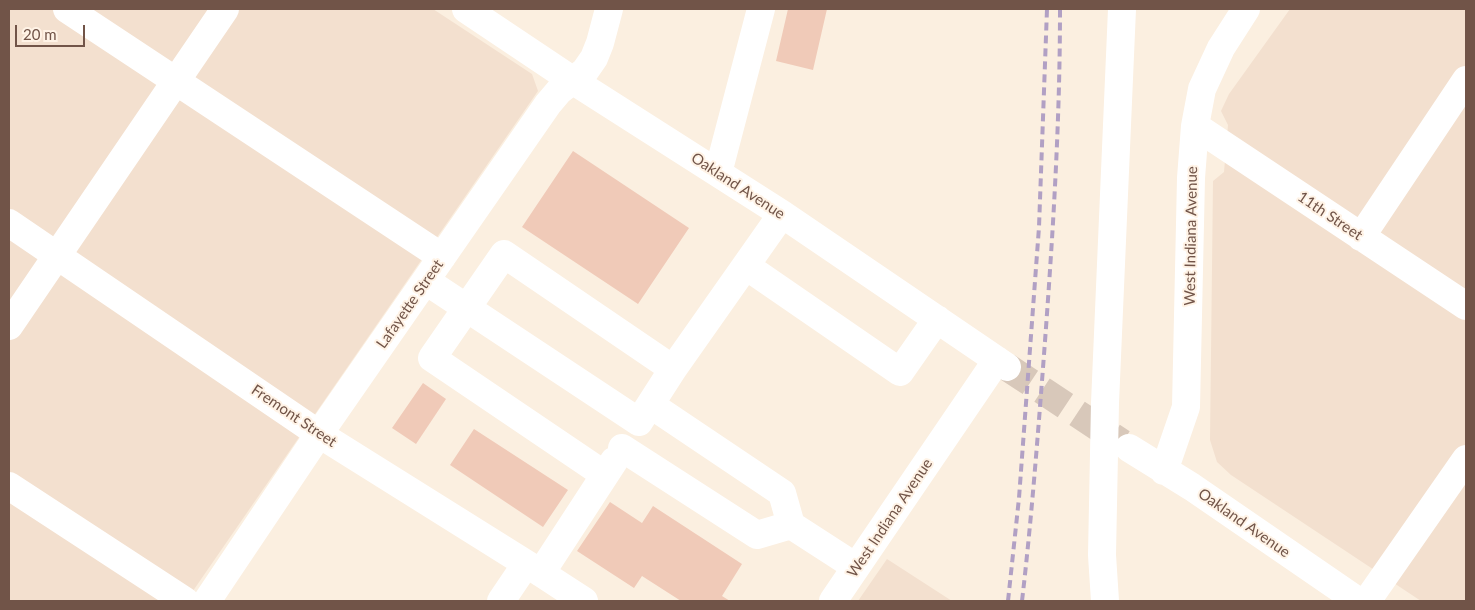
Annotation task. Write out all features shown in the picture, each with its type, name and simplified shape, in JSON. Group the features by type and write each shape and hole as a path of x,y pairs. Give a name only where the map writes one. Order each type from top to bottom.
{"street":[{"path":"67,9 442,257"},
{"path":"9,326 56,254 225,9"},
{"name":"Oakland Avenue","path":"466,9 572,80 782,214 1002,363"},
{"name":"Lafayette Street","path":"206,601 319,434 548,104 559,91 585,70 594,58 609,9"},
{"path":"718,173 761,9"},
{"path":"1105,601 1102,555 1105,403 1122,9"},
{"name":"West Indiana Avenue","path":"1164,471 1186,407 1191,178 1195,126 1202,89 1222,48 1246,9"},
{"path":"1361,237 1466,80"},
{"name":"11th Street","path":"1195,126 1466,306"},
{"path":"501,601 534,568 605,475 673,370 782,214"},
{"name":"Fremont Street","path":"9,223 319,434 584,601"},
{"path":"605,475 432,358 504,254 673,370"},
{"path":"746,266 900,372 937,319"},
{"path":"426,281 466,308 782,493 791,525 856,567"},
{"name":"West Indiana Avenue","path":"833,601 1002,363"},
{"path":"622,448 757,535 791,525"},
{"name":"Oakland Avenue","path":"1129,448 1192,487 1358,601"},
{"path":"1366,601 1466,459"},
{"path":"9,486 185,601"}],"shaded area":[{"path":"9,9 433,9 532,74 538,91 186,601 9,601"},
{"path":"1290,9 1466,9 1466,601 1421,601 1231,475 1217,462 1210,440 1213,181 1224,172 1228,125 1221,111 1229,94"},
{"path":"887,559 952,601 858,601"}],"building":[{"path":"788,9 827,9 813,70 776,61"},
{"path":"573,151 689,228 638,304 522,227"},
{"path":"423,383 446,399 416,444 392,428"},
{"path":"474,429 568,490 543,527 450,465"},
{"path":"610,502 642,523 653,506 742,564 722,596 730,601 681,601 642,576 634,588 577,551"}],"tunnel":[{"path":"1007,367 1122,443"}],"railway":[{"path":"1008,601 1019,498 1039,227 1047,9"},
{"path":"1022,601 1036,456 1052,233 1059,99 1060,9"}]}
